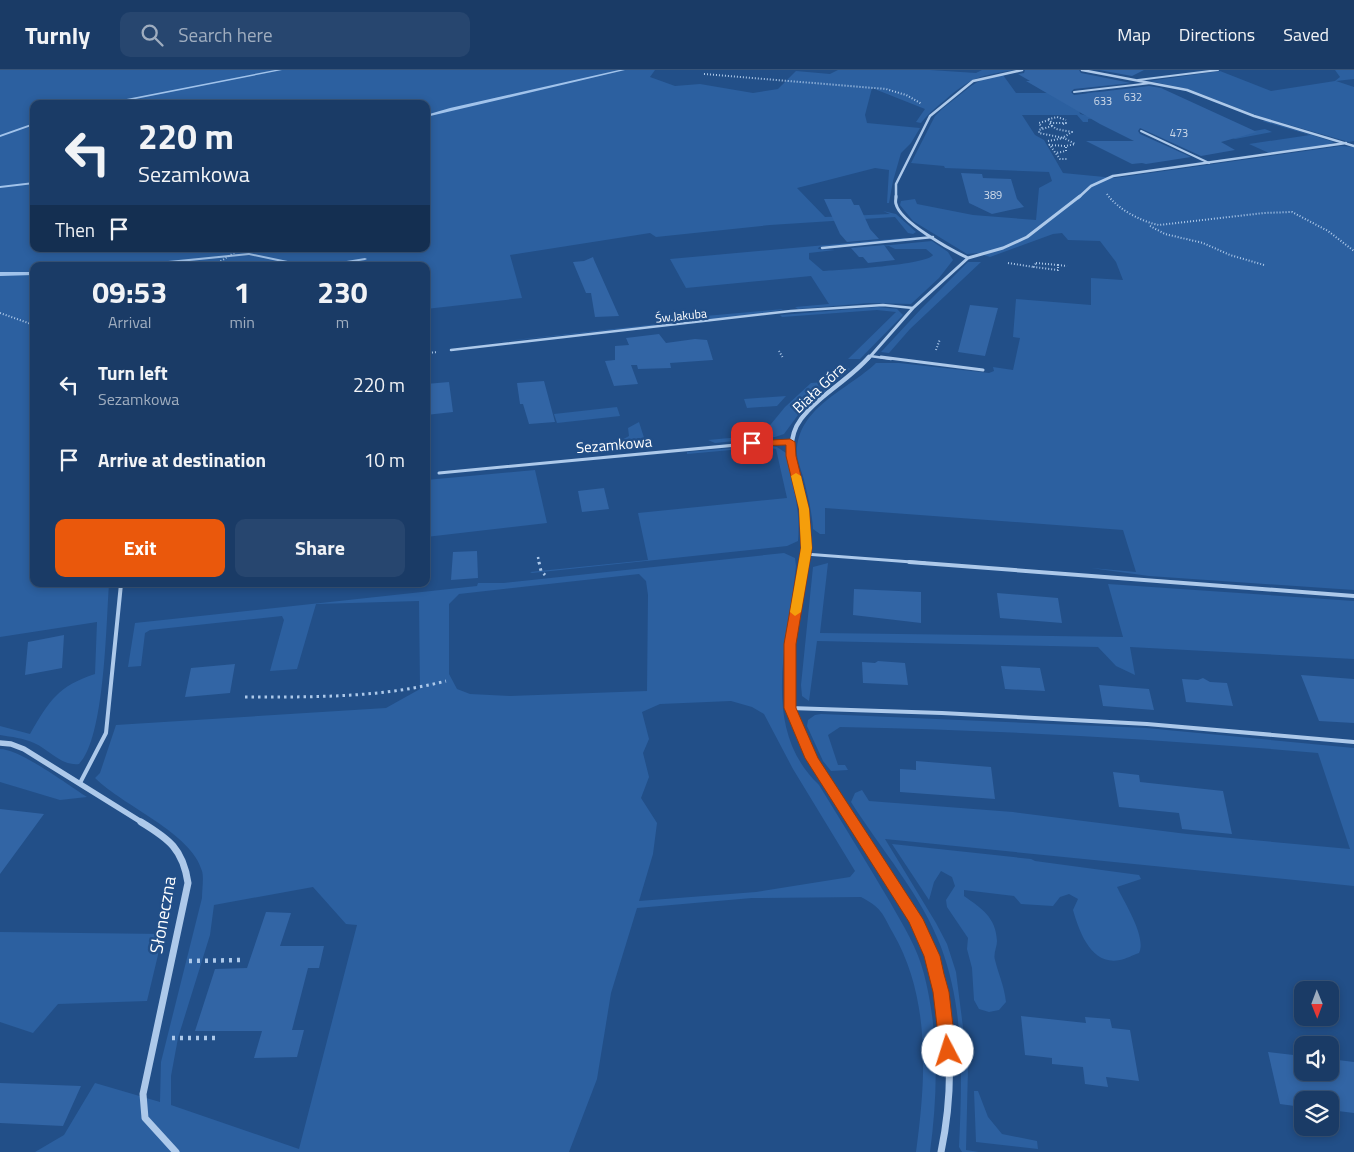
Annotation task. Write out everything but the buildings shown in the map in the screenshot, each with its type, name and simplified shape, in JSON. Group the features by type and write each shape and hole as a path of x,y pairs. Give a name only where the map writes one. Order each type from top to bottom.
{"street":[{"path":"1022,70 973,81 930,116 896,184 896,205 900,212 933,237 968,258 1003,248 1026,238 1070,205 1090,186 1113,176 1346,144"},
{"path":"1082,70 1187,90 1254,116 1354,146"},
{"name":"Biała Góra","path":"790,442 800,420 811,408 870,356 913,308 968,258"},
{"path":"790,442 791,456 804,509 806,554 790,644 790,708 812,758 916,919 932,956 941,992 950,1081 948,1118 941,1152"},
{"name":"Słoneczna","path":"0,743 11,744 24,750 164,836 178,849 186,865 188,884 143,1094 144,1118 176,1152"}],"lane":[{"path":"1138,80 1218,70"},
{"path":"1074,92 1153,83"},
{"path":"1141,131 1209,163"},
{"path":"822,248 933,237"},
{"name":"Św.Jakuba","path":"451,350 791,312 883,305 913,308"},
{"path":"870,356 983,370"},
{"name":"Sezamkowa","path":"439,473 768,442 790,442"},
{"path":"806,554 1354,596"},
{"path":"80,783 106,732 121,587"},
{"path":"790,708 1147,724 1354,742"}],"path":[{"path":"704,74 886,89 906,95 936,111"},
{"path":"1042,128 1039,123 1057,117 1065,122 1052,122 1049,120"},
{"path":"1051,126 1049,123 1052,122"},
{"path":"1049,143 1072,132 1051,126"},
{"path":"1049,143 1066,146 1075,144 1063,137 1039,133 1039,130 1042,128 1055,126"},
{"path":"1049,143 1060,159 1068,159"},
{"path":"1056,153 1066,151 1066,146"},
{"path":"1122,174 1115,179 1107,194 1111,200 1146,223 1165,234 1203,243 1230,255 1264,265"},
{"path":"1146,223 1158,225 1264,213 1292,212 1328,231 1354,252"},
{"path":"220,262 235,252"},
{"path":"1034,267 1036,261 1066,266"},
{"path":"1005,262 1058,270 1058,265"},
{"path":"0,313 30,323"},
{"path":"938,353 936,351 940,339"},
{"path":"779,351 783,358"},
{"path":"538,557 540,571 545,574"},
{"path":"245,697 370,694 420,689 446,681"},
{"path":"202,960 241,960"},
{"path":"178,1038 217,1038"}],"shaded area":[{"path":"0,70 655,70 650,77 675,86 700,84 753,93 778,89 796,71 830,74 838,70 930,70 976,73 982,70 1015,70 984,76 969,82 953,93 921,123 916,122 925,109 872,88 865,115 867,123 920,128 911,143 901,153 889,203 887,203 889,170 875,168 797,188 825,217 890,214 883,211 896,214 916,232 913,234 908,233 895,217 770,225 656,237 650,233 510,255 522,298 430,309 430,262 30,262 30,587 109,587 105,652 103,679 94,731 88,750 79,764 67,763 30,741 0,735 0,726 30,734 43,712 56,696 72,684 95,674 97,622 0,637"},
{"path":"1335,70 1354,70 1354,79 1336,81 1354,87 1354,141 1349,142 1258,116 1188,89 1149,81 1220,71 1271,91 1335,81 1340,77"},
{"path":"1003,75 1016,93 1070,93 1075,96 1080,114 1088,116 1088,94 1086,93 1096,92 1136,111 1237,134 1265,129 1272,132 1235,139 1224,134 1132,113 1088,119 1088,122 1083,122 1077,115 1022,115 1035,135 1044,140 1063,173 1115,178 1341,146 1354,147 1354,590 1149,576 1091,568 1136,572 1123,530 825,508 825,534 820,534 813,529 808,498 797,455 799,439 805,425 814,412 825,402 876,363 899,363 989,373 994,371 993,367 1013,370 1020,338 1013,337 1016,299 1091,305 1091,278 1123,280 1116,262 1100,241 1068,240 1062,233 1053,234 990,257 978,253 967,254 913,221 900,205 901,201 915,199 917,204 973,215 1036,220 1039,188 1052,181 1049,172 945,168 944,166 911,163 935,116 942,109 981,80"},
{"path":"1262,121 1267,121 1334,142 1328,145 1269,153 1249,144 1310,135"},
{"path":"907,239 819,247 818,249 835,250 809,253 809,259 823,271 916,262 933,255 926,249 895,249 889,246 849,249 932,241 948,252 953,260 939,278 911,304 869,303 798,309 795,307 829,304 811,276 686,288 670,259"},
{"path":"968,262 981,262 910,329 889,353 881,352 921,309"},
{"path":"878,307 897,309 903,315 860,359 848,359 896,312 877,310 782,317 780,315"},
{"path":"783,309 708,321 680,320 670,317 694,317"},
{"path":"660,319 664,323 660,325 471,345 658,324"},
{"path":"842,365 850,369 798,415 784,434 775,437 715,443 708,440 762,435 785,407 811,383 825,382"},
{"path":"786,396 777,406 747,408 744,399"},
{"path":"617,407 620,416 557,423 554,414"},
{"path":"639,422 647,447 586,453 584,448 588,446 620,441 629,436 628,428"},
{"path":"766,445 777,447 786,453 797,507 798,541 787,546 530,572 648,560 638,513 787,498 776,449 764,447 687,454 687,452"},
{"path":"535,470 547,523 430,537 430,480"},
{"path":"784,553 795,558 796,566 784,652 782,681 783,709 789,736 800,762 819,785 890,902 918,955 929,996 935,1040 936,1085 930,1152 916,1152 923,1068 920,1012 914,985 905,958 884,916 873,904 861,897 752,898 637,908 611,993 597,1079 569,1152 35,1152 64,1135 95,1083 160,1102 161,1062 202,898 202,871 196,857 185,844 95,778 100,773 116,725 386,708 420,689 419,601 316,604 297,669 270,671 284,620 282,616 150,630 145,633 141,666 128,667 135,623 477,586 478,583 504,583","holes":["639,574 646,581 648,595 647,691 510,696 470,694 457,689 449,674 449,604 459,594","731,701 752,707 764,714 793,769 855,871 850,877 756,892 639,901 653,854 657,823 641,798 649,777 643,753 649,739 642,712 660,704","313,887 346,924 357,925 299,1149 171,1105 171,1076 178,1038 210,935 214,905"]},
{"path":"828,563 820,633 1123,637 1108,584 1354,601 1354,659 1130,647 1135,675 1116,666 1098,647 817,641 809,701 802,696 801,685 813,567"},
{"path":"815,715 1146,728 1354,748 1354,886 885,839 936,923 947,944 956,972 968,1067 966,1150 979,1152 962,1152 959,1147 960,1046 958,1021 949,971 941,947 923,909 851,802 855,793 862,790 869,801 1013,812 1187,834 1350,849 1318,753 1199,743 1079,736 960,730 840,727 828,735 838,765 845,765 848,770 831,771 823,761 807,726 808,720"},
{"path":"0,749 31,761 87,797 60,800 0,782"},
{"path":"892,844 1031,859 1139,875 1141,879 1117,887 1140,938 1141,946 1139,953 1122,959 1110,960 1101,958 1083,937 1073,910 1078,899 1069,894 1060,897 1053,906 1021,904 1014,896 964,890 964,896 982,909 991,919 994,926 997,941 995,958 1006,1002 999,1010 989,1012 979,1009 974,1000 972,968 967,949 968,938 947,907 946,900 955,886 952,877 941,871 934,882 929,900"},
{"path":"0,932 163,934 147,1001 58,1004 33,1033 0,1022"},
{"path":"974,1091 978,1091 988,1117 1002,1134 1037,1141 1038,1149 976,1142"}],"waterway":[{"path":"124,100 280,70"},
{"path":"430,115 623,70"},
{"path":"0,136 30,125"},
{"path":"0,187 30,183"},
{"path":"168,262 249,254 288,262"},
{"path":"346,262 365,259"},
{"path":"0,274 30,273"}],"slow traffic":[{"path":"795,612 807,548 804,509 796,476"}],"route":[{"path":"752,443 790,442 791,456 804,509 807,548 790,644 790,708 812,758 916,919 932,956 941,992 948,1051"}]}
